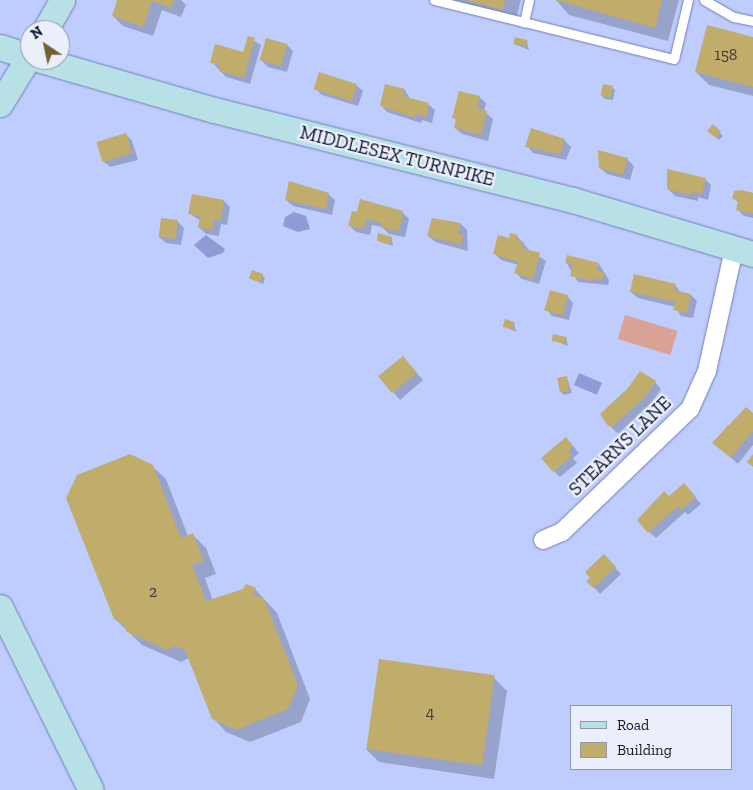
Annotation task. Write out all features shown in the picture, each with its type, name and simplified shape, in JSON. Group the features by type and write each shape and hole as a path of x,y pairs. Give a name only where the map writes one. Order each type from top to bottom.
{"main road":[{"path":"51,20 62,0"},
{"name":"MIDDLESEX TURNPIKE","path":"0,46 20,53"},
{"name":"MIDDLESEX TURNPIKE","path":"70,68 214,110 573,200 743,252"},
{"path":"0,104 23,70"},
{"path":"0,607 91,790"}],"street":[{"name":"STEARNS LANE","path":"543,540 562,532 690,409 707,371 743,252"}],"lane":[{"path":"434,0 674,59 688,0"},
{"path":"524,22 529,0"},
{"path":"704,0 734,17 753,21"}],"shaded area":[{"path":"625,315 678,331 670,355 618,339"}],"water":[{"path":"294,212 306,216 310,229 298,232 283,226 285,217"},
{"path":"206,235 225,249 223,253 208,258 194,245"},
{"path":"579,373 602,383 597,395 574,385"}],"building":[{"path":"117,0 174,0 171,8 152,1 143,27 112,16"},
{"path":"466,0 505,0 502,10"},
{"path":"555,0 662,0 655,28"},
{"path":"707,25 753,37 753,87 695,72"},
{"path":"248,36 255,38 244,78 219,71 220,65 210,63 215,44 243,52"},
{"path":"515,37 528,40 526,47 513,44"},
{"path":"266,38 287,44 281,66 260,60"},
{"path":"319,72 357,84 351,101 313,89"},
{"path":"385,84 405,89 403,96 429,103 426,117 416,114 415,118 380,106"},
{"path":"603,84 613,86 611,98 601,96"},
{"path":"459,91 480,96 477,108 487,111 481,135 454,128 456,119 452,118"},
{"path":"713,124 721,132 716,138 707,131"},
{"path":"531,128 565,139 560,154 525,147"},
{"path":"126,133 132,153 102,162 96,142"},
{"path":"598,150 628,158 623,175 599,168"},
{"path":"667,169 706,178 702,194 692,192 691,195 667,189"},
{"path":"289,181 329,193 326,209 285,200"},
{"path":"742,190 753,193 753,214 736,210 738,200 732,199 734,191"},
{"path":"192,194 224,200 221,220 215,219 212,230 198,228 200,216 188,214"},
{"path":"360,199 403,211 399,231 381,228 382,223 366,219 364,229 348,226 352,211 357,212"},
{"path":"161,218 178,220 176,239 159,237"},
{"path":"432,218 461,223 458,234 464,235 461,245 427,236"},
{"path":"378,233 392,237 390,244 377,241"},
{"path":"510,233 518,235 516,240 524,242 522,248 540,253 533,279 514,273 518,262 493,254 498,235 509,238"},
{"path":"567,255 599,263 597,271 604,272 602,280 595,278 594,281 570,276 573,264 565,263"},
{"path":"252,270 263,274 260,283 249,278"},
{"path":"634,274 676,284 674,290 691,294 687,313 673,310 675,302 630,292"},
{"path":"550,290 568,295 562,315 544,310"},
{"path":"505,319 515,322 512,330 503,327"},
{"path":"553,334 567,337 565,344 552,341"},
{"path":"403,356 417,373 392,393 378,376"},
{"path":"640,371 656,381 646,396 612,427 608,426 600,414 628,388"},
{"path":"567,376 569,391 560,392 557,378"},
{"path":"746,407 753,413 753,431 731,458 712,443"},
{"path":"566,437 573,446 568,451 572,456 553,472 541,458"},
{"path":"130,454 153,465 181,538 193,533 204,561 192,565 206,601 243,589 246,584 256,588 253,594 264,599 298,685 288,709 236,730 212,719 185,650 175,646 167,650 127,632 123,624 114,619 66,498 77,475"},
{"path":"753,454 753,467 747,462"},
{"path":"684,483 696,497 681,510 678,506 648,533 637,520 664,491 669,496"},
{"path":"604,554 616,567 593,588 586,581 590,578 585,572"},
{"path":"379,659 495,675 482,765 366,749"}]}
